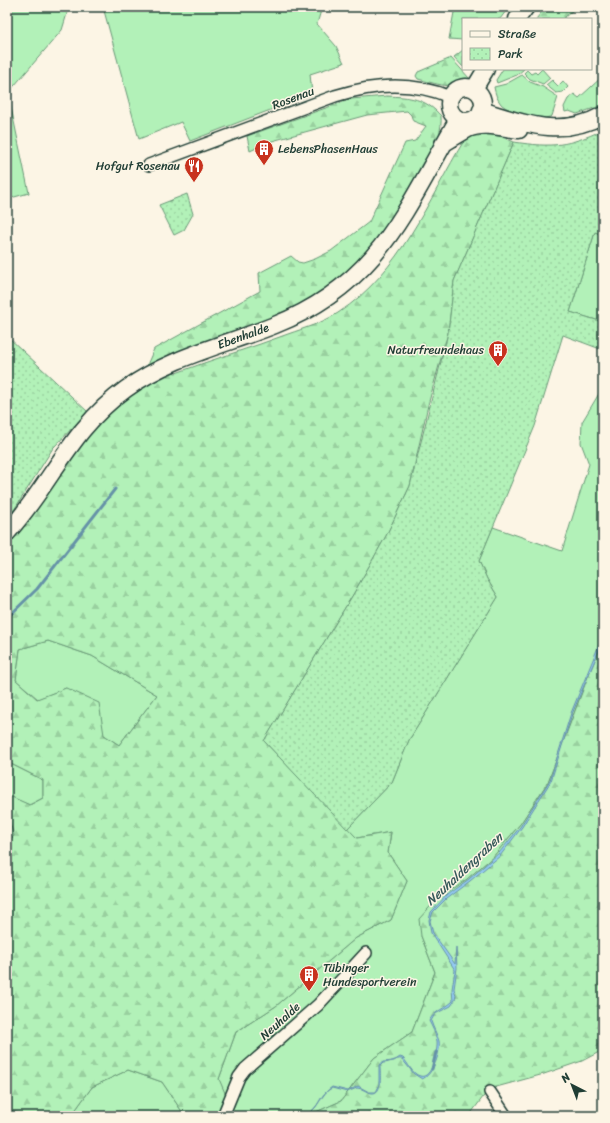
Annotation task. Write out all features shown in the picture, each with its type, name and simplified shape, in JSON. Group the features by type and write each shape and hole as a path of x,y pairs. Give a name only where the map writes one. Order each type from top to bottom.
{"street":[{"path":"518,18 526,7"},
{"path":"474,89 485,70"},
{"name":"Rosenau","path":"149,165 335,96 361,89 398,85 450,97"},
{"path":"461,88 474,89 482,100 481,110 478,115 469,120 458,118 451,111 450,97 456,90 461,88"},
{"path":"481,110 539,127"},
{"path":"443,144 469,128 480,126 518,130 539,127 562,128 581,124 603,115"},
{"name":"Ebenhalde","path":"7,533 24,513 84,427 126,389 147,375 175,362 269,327 304,311 337,290 356,274 383,245 400,222 458,118"},
{"name":"Neuhalde","path":"223,1116 237,1082 246,1069 318,1005 366,953"},
{"path":"490,1092 506,1116"}],"green space":[{"path":"7,7 69,7 62,30 8,93 29,193 7,199"},
{"path":"103,7 322,7 317,24 336,46 344,63 310,74 312,94 190,141 181,122 139,139"},
{"path":"455,7 509,7 501,18 462,18 462,40 449,39"},
{"path":"546,7 576,7 564,18 537,18"},
{"path":"462,51 462,66 454,57"},
{"path":"451,58 470,79 464,83 452,86 418,79 416,76 418,72"},
{"path":"502,70 523,70 517,75 497,83 496,80"},
{"path":"527,70 531,74 535,72 537,74 543,70 550,78 543,84 530,79 524,73"},
{"path":"522,75 530,82 543,87 558,97 552,116 541,118 526,116 511,111 501,104 496,96 494,87 506,84"},
{"path":"603,76 603,105 577,114 569,111 565,112 564,107 568,99 574,94 579,98"},
{"path":"552,80 558,86 563,81 568,87 563,92 556,93 546,85"},
{"path":"387,96 410,98 429,105 441,116 441,125 436,143 428,160 396,216 375,246 352,269 326,289 298,306 239,332 147,365 154,349 260,291 259,273 291,256 298,262 303,263 315,259 331,251 369,222 405,143 415,141 426,126 413,121 411,115 407,111 367,115 272,141 250,151 247,136 351,99"},
{"path":"603,130 603,235 595,232 570,312 603,322 603,350 563,335 535,426 479,561 487,579 498,597 409,740 392,782 347,829 264,741 354,593 386,536 410,486 448,333 454,281 514,142 539,145 560,144 580,139"},
{"path":"488,131 514,142 454,281 448,333 428,405 410,486 386,536 354,593 264,741 357,838 391,832 388,853 407,881 391,920 356,938 276,1006 236,1032 219,1079 228,1100 224,1116 185,1116 162,1082 128,1070 92,1087 74,1112 75,1116 29,1116 7,1110 7,843 14,836 7,812 7,795 30,805 43,798 43,780 7,762 7,533 71,444 160,369 176,373 307,327 326,320 338,313 360,296 379,277 411,234 465,139","holes":["48,641 92,656 157,695 119,745 104,735 99,703 66,688 37,699 16,680 20,649"]},
{"path":"187,194 193,214 184,230 174,235 159,205"},
{"path":"595,232 603,235 603,322 570,312"},
{"path":"7,336 88,412 53,448 14,510 7,518"},
{"path":"603,387 603,642 589,674 548,782 521,823 493,857 467,879 421,936 435,972 412,1032 374,1058 341,1101 307,1116 224,1116 219,1079 236,1032 276,1006 356,938 391,920 407,881 388,853 391,832 357,838 347,829 392,782 409,740 498,597 487,579 479,561 493,527 562,551 589,464 581,443 582,422"},
{"path":"48,641 92,656 157,695 119,745 104,735 66,688 38,699 16,680 20,649"},
{"path":"603,642 603,1050 582,1061 544,1074 489,1089 469,1116 307,1116 341,1101 374,1058 412,1032 435,972 421,936 419,919 437,899 467,879 493,857 521,823 548,782 589,674"},
{"path":"7,762 43,780 43,798 29,805 7,795"},
{"path":"7,812 14,836 7,843"},
{"path":"128,1070 162,1082 185,1116 75,1116 74,1112 92,1087"},
{"path":"7,1110 29,1116 7,1116"}],"water":[{"path":"603,635 603,641 572,714 551,781 522,827 500,856 446,899 433,912 430,921 433,933 455,964 456,947 457,968 454,989 456,995 455,1000 451,1006 435,1014 431,1021 439,1041 439,1051 433,1068 426,1077 422,1079 414,1074 402,1059 396,1060 400,1057 403,1058 412,1071 420,1076 424,1076 431,1069 435,1057 437,1041 429,1021 434,1014 453,1001 452,989 455,970 431,933 429,920 431,912 448,894 469,879 499,853 520,827 550,780 571,713"},
{"path":"391,1061 383,1063 380,1066 380,1082 379,1087 378,1090 376,1092 379,1086 379,1065 383,1062"},
{"path":"358,1086 369,1092 376,1092 370,1093 357,1088 347,1092 332,1088 327,1091 332,1087 348,1091"}],"waterway":[{"path":"7,618 37,589 115,489"},
{"name":"Neuhaldengraben","path":"432,1069 436,1052"}],"place":[{"name":"LebensPhasenHaus","path":"264,166"},
{"name":"Hofgut Rosenau","path":"194,183"},
{"name":"Naturfreundehaus","path":"498,367"},
{"name":"Tübinger Hundesportverein","path":"309,992"}]}
